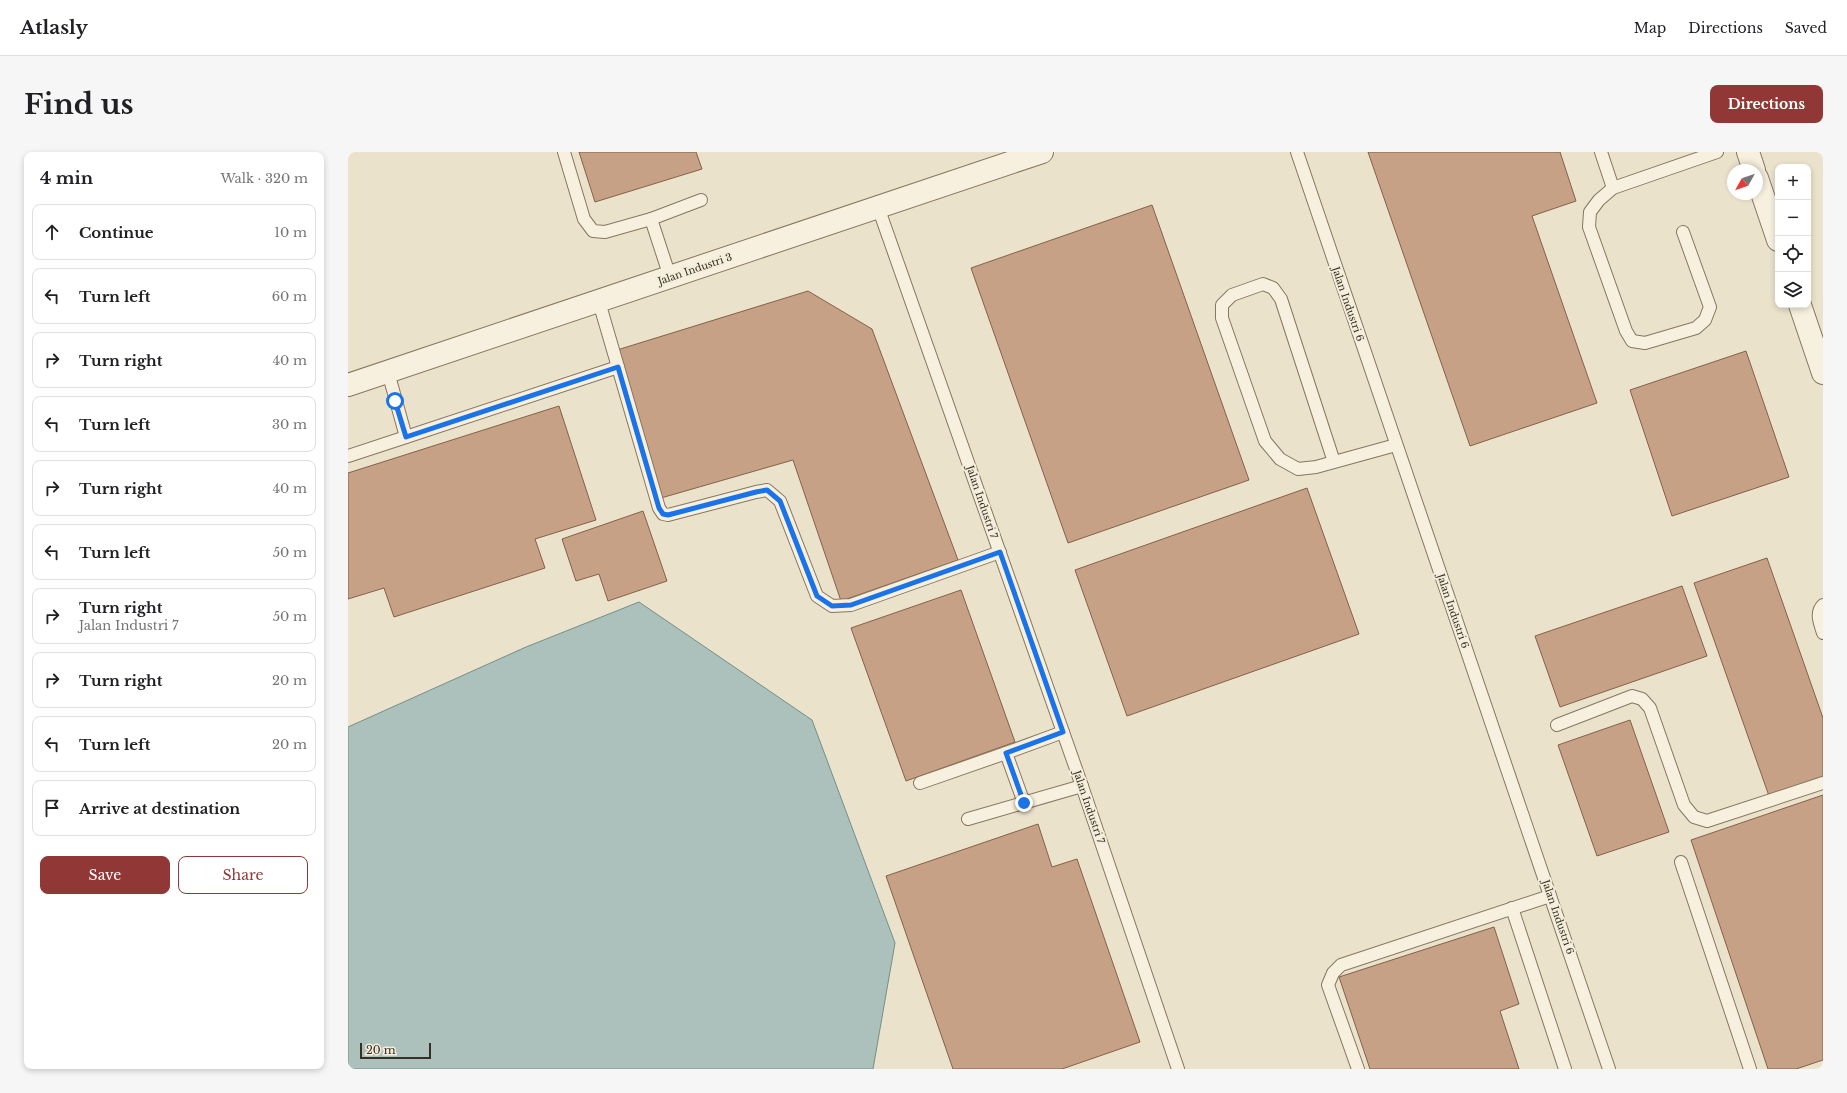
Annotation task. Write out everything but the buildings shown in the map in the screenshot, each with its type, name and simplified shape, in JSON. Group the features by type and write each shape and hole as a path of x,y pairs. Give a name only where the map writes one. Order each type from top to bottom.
{"street":[{"name":"Jalan Industri 3","path":"348,385 599,302 1042,152"},
{"path":"1748,152 1752,164"},
{"path":"1763,196 1777,236"},
{"path":"1801,308 1822,369"}],"lane":[{"path":"564,152 584,219 593,231 606,232 651,219 701,200"},
{"name":"Jalan Industri 6","path":"1296,152 1609,1069"},
{"path":"1601,152 1614,188"},
{"path":"1683,232 1710,307 1705,320 1696,328 1645,343 1632,341 1626,331 1589,227 1590,212 1599,200 1614,188 1717,152"},
{"name":"Jalan Industri 7","path":"878,207 1082,786 1178,1069"},
{"path":"651,219 670,278"},
{"path":"1334,462 1281,299 1273,288 1263,284 1232,295 1222,305 1222,318 1265,441 1280,459 1298,469 1316,467 1396,445"},
{"path":"599,302 659,508 663,514 668,515 767,490 780,501 817,596 832,606 851,605 1000,552"},
{"path":"348,456 618,367"},
{"path":"388,372 406,437"},
{"path":"1823,605 1820,607 1818,617 1823,633"},
{"path":"1557,725 1632,696 1642,699 1650,708 1684,805 1694,817 1707,821 1823,783"},
{"path":"920,783 1063,732"},
{"path":"1006,753 1024,803"},
{"path":"968,819 1082,786"},
{"path":"1680,862 1750,1069"},
{"path":"1358,1069 1328,984 1333,973 1341,965 1550,896"},
{"path":"1512,908 1566,1069"}],"water":[{"path":"639,602 812,720 895,943 873,1069 348,1069 348,727 526,647"}],"route":[{"path":"395,401 406,437 618,367 659,508 663,514 668,515 767,490 780,501 817,596 832,606 851,605 1000,552 1063,732 1006,753 1024,803"}]}
